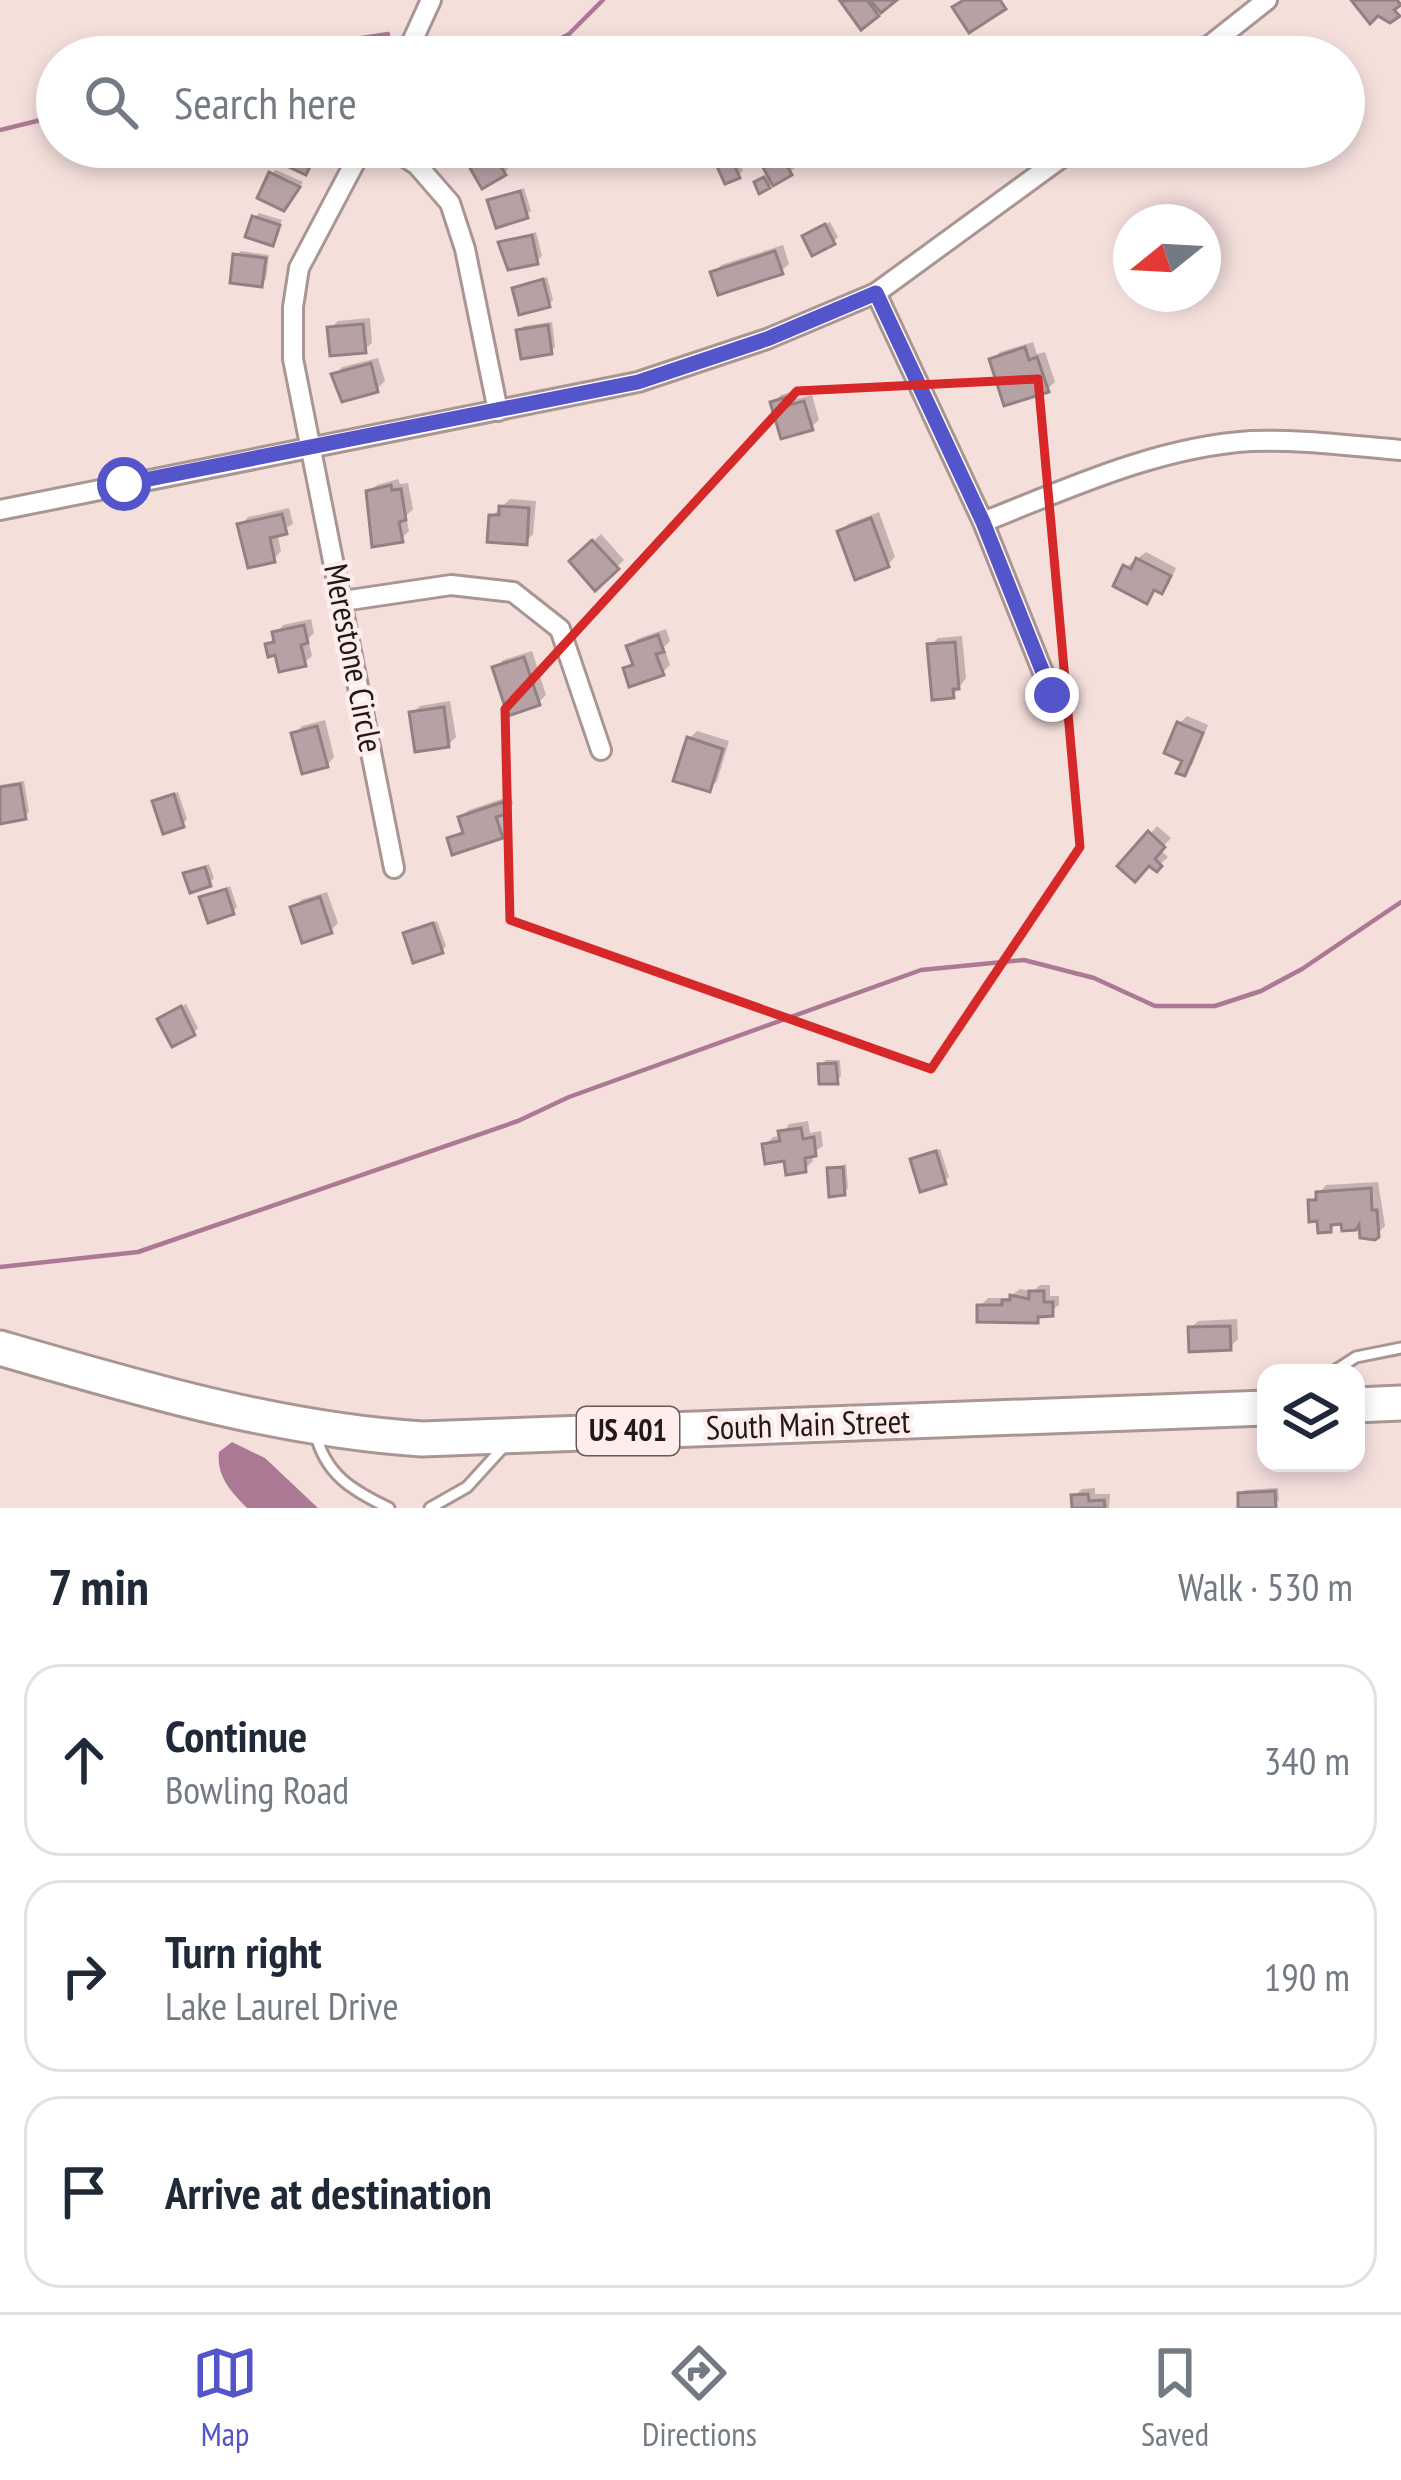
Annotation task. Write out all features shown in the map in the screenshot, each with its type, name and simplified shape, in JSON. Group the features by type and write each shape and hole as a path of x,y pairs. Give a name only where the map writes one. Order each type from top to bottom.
{"highway":[{"name":"South Main Street","path":"0,1348 254,1415 353,1435 422,1439 1257,1408"},
{"path":"1365,1405 1401,1403"}],"street":[{"path":"415,36 431,0"},
{"path":"1222,36 1267,0"},
{"name":"Merestone Circle","path":"352,168 299,268 292,307 293,359 394,868"},
{"path":"421,168 450,203 465,249 498,411"},
{"path":"0,510 638,382 767,339 876,293 1047,168"},
{"path":"876,293 983,522 1052,695"},
{"path":"983,522 1120,468 1251,441 1401,450"},
{"path":"343,601 451,585 513,592 560,629 601,749"}],"lane":[{"path":"1346,1364 1398,1348 1401,1336"},
{"path":"314,1427 320,1455 332,1474 389,1508"},
{"path":"430,1508 467,1486 499,1456 512,1435"}],"highlighted area":[{"path":"1038,379 1080,847 931,1069 510,920 505,709 797,391"}],"shaded area":[{"path":"232,1442 265,1458 318,1508 247,1508 230,1490 220,1469 219,1452"}],"building":[{"path":"867,0 879,16 861,30 840,1"},
{"path":"870,0 897,0 881,13"},
{"path":"964,0 1000,0 1006,9 969,33 952,7"},
{"path":"1351,0 1397,0 1401,5 1394,10 1400,16 1390,23 1378,16 1370,24"},
{"path":"470,168 502,168 506,175 482,189"},
{"path":"718,168 736,168 740,178 725,184"},
{"path":"763,168 788,168 792,175 773,186"},
{"path":"269,172 300,187 284,211 257,198"},
{"path":"764,177 770,188 759,194 754,182"},
{"path":"520,191 528,218 496,228 487,200"},
{"path":"252,216 280,225 273,246 245,237"},
{"path":"825,224 835,244 812,256 802,236"},
{"path":"532,235 538,264 508,270 498,242"},
{"path":"775,251 783,274 718,295 710,272"},
{"path":"233,254 266,258 262,287 230,283"},
{"path":"543,279 550,307 519,315 512,288"},
{"path":"363,324 366,353 330,356 327,327"},
{"path":"548,325 552,354 521,359 516,330"},
{"path":"1025,347 1029,360 1037,357 1049,392 1004,406 989,359"},
{"path":"371,363 378,392 342,402 331,374"},
{"path":"787,397 789,405 804,401 813,430 781,439 770,402"},
{"path":"391,485 392,490 401,489 406,520 399,522 403,542 372,547 366,491"},
{"path":"499,506 529,508 527,545 487,542 489,515 499,515"},
{"path":"282,514 287,534 270,538 275,562 248,568 237,524"},
{"path":"871,518 889,567 855,580 837,531"},
{"path":"592,540 619,569 595,591 569,561"},
{"path":"1136,558 1171,576 1162,594 1154,590 1147,604 1113,586 1123,565 1131,569"},
{"path":"304,625 308,643 301,645 306,666 279,672 275,655 268,657 265,644 274,642 272,632"},
{"path":"658,635 664,652 656,654 664,675 629,687 623,668 633,665 626,646"},
{"path":"955,642 959,689 953,689 954,698 932,700 927,644"},
{"path":"524,657 540,705 508,716 492,667"},
{"path":"444,707 449,747 415,752 409,712"},
{"path":"1177,722 1203,733 1185,776 1176,773 1182,761 1164,753"},
{"path":"317,726 328,767 302,774 291,733"},
{"path":"687,737 723,749 710,792 673,781"},
{"path":"20,784 26,819 0,824 0,787"},
{"path":"174,794 184,827 163,834 152,801"},
{"path":"503,802 507,814 496,817 503,838 452,855 447,838 463,833 458,817"},
{"path":"1148,831 1165,847 1155,859 1162,866 1157,872 1149,866 1135,882 1117,866"},
{"path":"205,867 211,886 190,893 183,873"},
{"path":"226,889 234,914 208,923 199,897"},
{"path":"320,897 332,933 302,943 290,907"},
{"path":"433,923 443,953 413,963 403,933"},
{"path":"181,1006 195,1035 172,1047 157,1019"},
{"path":"836,1063 838,1084 819,1084 818,1064"},
{"path":"801,1128 803,1139 814,1137 816,1156 805,1158 806,1172 786,1175 784,1161 765,1164 762,1144 780,1141 778,1131"},
{"path":"936,1151 946,1184 920,1192 910,1159"},
{"path":"843,1167 845,1195 829,1197 827,1168"},
{"path":"1371,1188 1372,1210 1377,1210 1379,1237 1375,1240 1360,1238 1359,1225 1356,1230 1342,1231 1341,1224 1331,1225 1331,1232 1318,1233 1317,1221 1309,1222 1308,1200 1316,1200 1316,1192"},
{"path":"1029,1291 1044,1291 1044,1302 1053,1302 1053,1316 1038,1317 1038,1323 977,1322 977,1305 1002,1305 1010,1295 1029,1299"},
{"path":"1230,1326 1231,1350 1189,1352 1188,1327"},
{"path":"1275,1491 1276,1508 1238,1508 1238,1493"},
{"path":"1088,1494 1089,1501 1104,1500 1105,1508 1072,1508 1071,1495"}],"waterway":[{"path":"565,36 603,0"},
{"path":"375,36 388,34"},
{"path":"0,130 36,121"},
{"path":"0,1267 138,1252 518,1121 569,1097 921,970 1024,960 1094,978 1155,1006 1215,1006 1261,991 1302,969 1401,902"}],"route":[{"path":"124,484 638,382 767,339 876,293 983,522 1052,695"}]}
